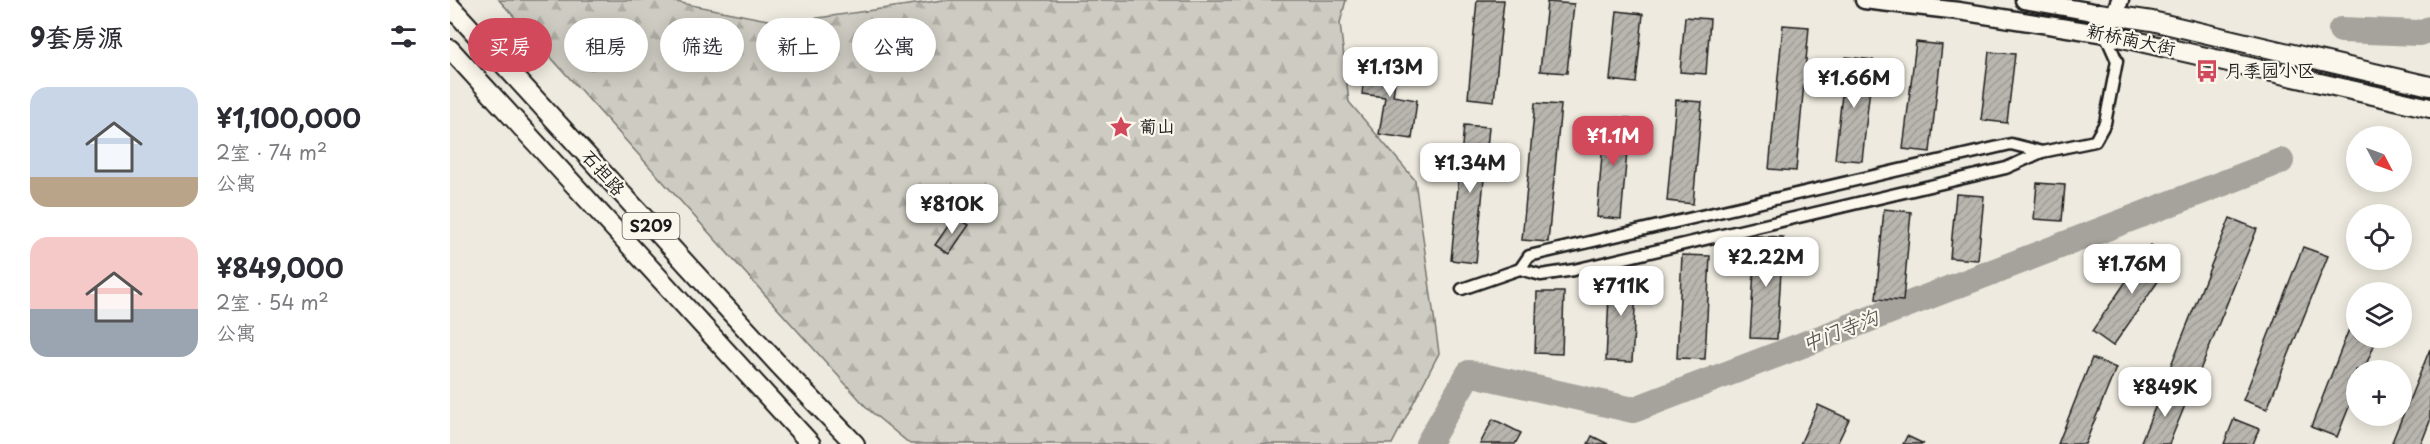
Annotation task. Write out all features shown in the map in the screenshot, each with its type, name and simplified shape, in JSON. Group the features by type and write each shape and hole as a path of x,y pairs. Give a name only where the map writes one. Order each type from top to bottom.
{"main road":[{"name":"新桥南大街","path":"1864,0 1971,12 2105,34 2430,108"},
{"name":"新桥南大街","path":"2024,0 2109,7 2152,21 2430,86"},
{"name":"石担路","path":"450,6 822,413 855,444"},
{"path":"2105,34 2109,7"},
{"name":"石担路","path":"450,49 811,444"}],"street":[{"path":"1462,289 1520,269 1541,275 1574,270 2006,168 2042,152 2095,141 2105,123 2117,61 2105,34"},
{"path":"1520,269 1529,256 2011,144 2042,152"}],"green space":[{"path":"499,0 666,0 758,18 756,72 840,72 840,18 818,18 943,0 1346,0 1340,23 1349,102 1415,180 1439,353 1392,444 910,444 869,410 552,59 552,18 515,18"}],"building":[{"path":"1477,0 1504,0 1494,101 1468,98"},
{"path":"1547,2 1574,4 1567,73 1540,71"},
{"path":"1617,11 1643,14 1636,83 1610,80"},
{"path":"1685,17 1710,19 1706,74 1680,72"},
{"path":"1783,25 1809,27 1796,171 1769,169"},
{"path":"1916,42 1942,45 1930,152 1903,149"},
{"path":"1989,52 2015,54 2007,123 1981,120"},
{"path":"1367,57 1398,61 1393,96 1417,100 1412,139 1379,134 1385,97 1362,94"},
{"path":"1846,57 1873,60 1862,161 1835,159"},
{"path":"1676,100 1702,102 1693,204 1667,201"},
{"path":"1535,103 1561,105 1548,242 1522,240"},
{"path":"1605,117 1630,118 1621,219 1597,217"},
{"path":"1464,125 1489,127 1476,263 1451,260"},
{"path":"2037,183 2065,185 2062,221 2034,219"},
{"path":"1956,194 1984,196 1978,260 1950,258"},
{"path":"1884,209 1911,212 1903,301 1876,299"},
{"path":"955,216 969,225 949,254 935,245"},
{"path":"2230,218 2257,229 2196,380 2169,370"},
{"path":"1756,236 1783,237 1777,339 1750,338"},
{"path":"2151,245 2173,260 2113,346 2092,331"},
{"path":"2303,247 2328,256 2267,409 2243,400"},
{"path":"1682,255 1710,256 1705,359 1677,358"},
{"path":"1610,273 1637,274 1632,362 1606,361"},
{"path":"1537,292 1564,292 1562,354 1535,353"},
{"path":"2346,337 2346,348 2373,348 2368,360 2346,360 2346,414 2337,437 2311,427"},
{"path":"2430,349 2430,421 2421,444 2397,444 2392,442 2399,426 2412,426 2412,393"},
{"path":"2092,358 2116,368 2085,444 2058,444"},
{"path":"2163,388 2188,398 2169,444 2140,444"},
{"path":"1818,405 1849,419 1837,444 1800,444"},
{"path":"1493,419 1521,433 1515,444 1480,444"},
{"path":"2234,419 2259,429 2253,444 2224,444"},
{"path":"1592,436 1608,444 1588,444"},
{"path":"1907,436 1924,444 1903,444"}],"waterway":[{"name":"中门寺沟","path":"2341,30 2419,33 2430,29"},
{"name":"中门寺沟","path":"1428,444 1469,373 1633,410 2281,161"}],"place":[{"name":"月季园小区","path":"2207,71"},
{"name":"葡山","path":"1121,127"}]}
